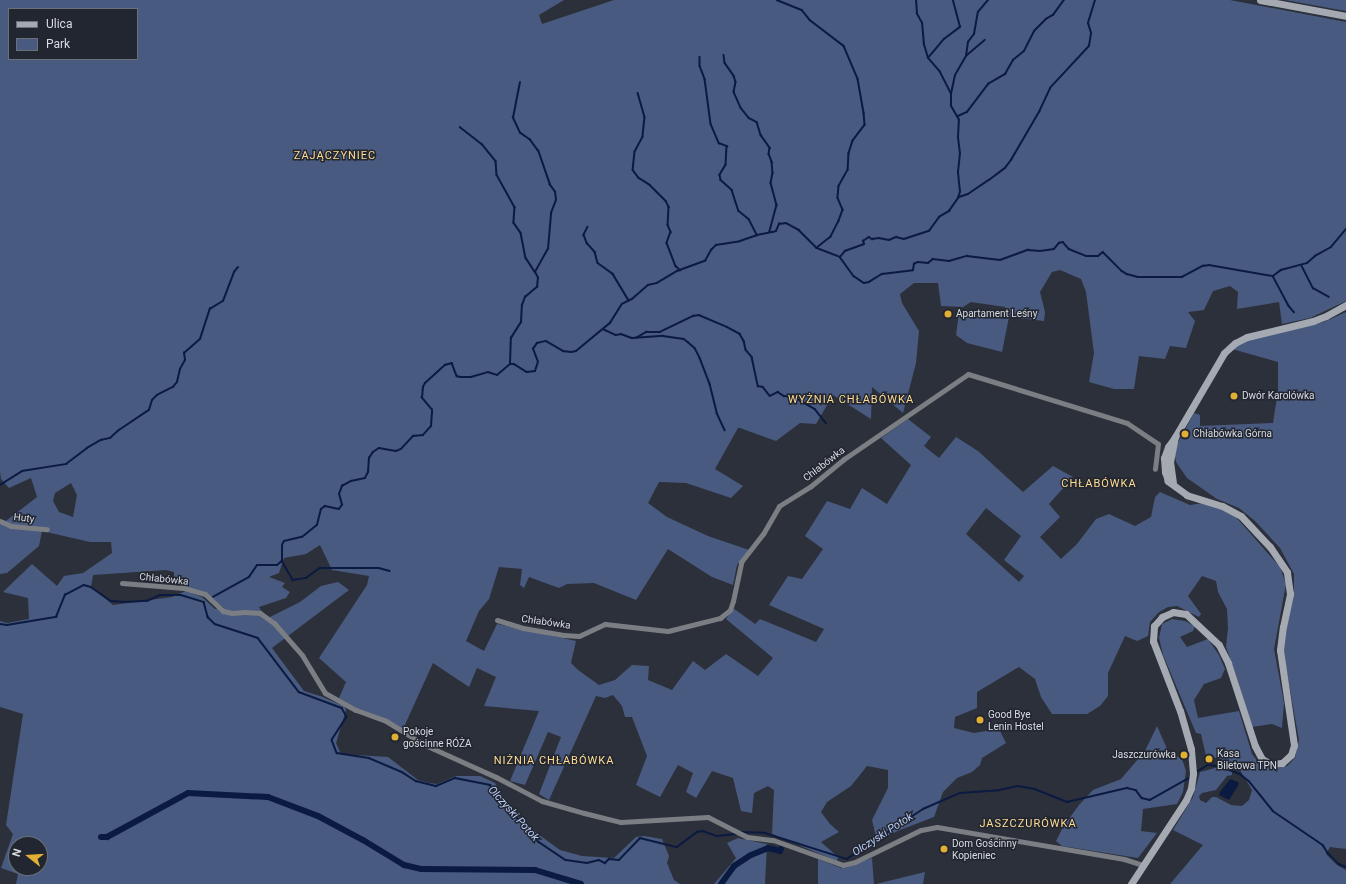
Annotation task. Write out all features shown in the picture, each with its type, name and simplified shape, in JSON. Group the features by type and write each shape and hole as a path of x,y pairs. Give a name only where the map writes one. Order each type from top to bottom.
{"street":[{"path":"1260,0 1346,16"},
{"path":"1131,884 1184,803 1191,788 1193,769 1191,749 1180,711 1153,643 1152,633 1154,626 1160,618 1167,614 1182,613 1193,619 1217,643 1228,663 1258,753 1268,762 1280,764 1291,755 1294,742 1280,648 1290,586 1288,575 1283,564 1245,519 1229,509 1185,494 1173,483 1168,481 1164,463 1166,452 1220,358 1235,343 1252,335 1321,319 1346,306"},
{"name":"Chłabówka","path":"497,620 522,628 579,636 605,624 668,631 720,618 730,610 741,562 763,534 779,506 811,486 844,459 968,374 1127,423 1158,444 1155,469"},
{"name":"Huty","path":"0,521 11,526 47,530"},
{"name":"Chłabówka","path":"122,583 184,588 205,594 222,611 232,613 260,613 274,623 302,655 325,693 356,710 386,721 425,745 496,776 542,801 621,822 708,817 747,837 773,840 845,865 870,855 917,832 937,827 1124,859 1143,865"}],"green space":[{"path":"0,0 564,0 539,15 542,24 614,0 1230,0 1346,22 1346,301 1310,318 1282,324 1279,302 1237,309 1238,292 1230,286 1213,291 1204,310 1188,312 1195,321 1186,348 1170,346 1165,359 1139,356 1134,389 1114,389 1089,382 1094,353 1086,292 1081,279 1060,270 1052,272 1040,292 1045,312 1044,321 1009,317 1002,352 967,343 956,335 959,313 1007,319 1005,307 971,302 963,307 941,306 938,283 914,283 900,294 902,303 919,331 916,363 903,413 872,387 871,419 833,395 816,424 800,423 776,441 738,428 715,469 743,486 731,498 686,483 659,482 648,503 667,517 708,536 749,550 737,565 733,585 712,577 668,549 636,600 594,583 567,584 559,588 529,577 524,588 520,585 522,569 499,567 489,599 479,611 466,641 484,651 497,624 576,641 571,663 599,685 615,680 632,665 649,666 648,680 672,690 693,661 705,670 726,654 758,676 773,658 726,619 733,608 755,624 760,619 816,642 824,629 769,605 788,576 802,579 823,549 805,536 827,501 850,509 862,488 887,504 911,465 881,438 908,419 931,437 924,446 939,458 956,437 978,451 1023,492 1053,466 1073,477 1049,504 1060,517 1040,537 1061,559 1077,544 1096,519 1109,514 1135,526 1151,517 1155,497 1160,492 1190,505 1203,503 1221,509 1235,516 1280,567 1286,584 1274,649 1284,703 1282,728 1272,724 1252,727 1226,647 1228,628 1227,609 1218,592 1216,581 1202,576 1188,596 1201,614 1199,617 1177,606 1168,607 1159,612 1150,622 1148,636 1137,641 1125,636 1108,673 1108,696 1100,706 1087,714 1052,714 1041,697 1035,679 1019,667 977,692 977,708 955,717 954,728 974,733 999,729 1006,743 982,758 980,765 972,772 957,778 943,792 934,817 900,830 877,841 872,820 888,788 888,770 867,766 851,786 827,802 821,812 830,824 839,832 821,842 838,857 837,861 772,834 774,790 768,786 754,793 752,813 741,811 733,778 712,771 696,798 686,792 693,773 678,765 660,797 636,785 647,756 632,717 625,717 622,706 613,695 605,698 596,696 549,800 539,794 561,737 548,732 525,785 510,781 539,711 484,706 496,677 477,668 469,687 433,663 403,729 358,710 339,698 346,682 319,658 367,585 369,576 332,570 320,545 306,554 284,558 279,573 269,577 285,583 282,587 290,592 286,598 259,607 266,619 300,602 321,586 338,582 349,590 272,648 304,691 323,697 345,707 346,710 336,743 341,754 388,757 418,780 429,783 437,784 456,776 480,776 495,783 510,809 538,834 560,850 582,856 614,858 636,837 644,836 662,839 669,856 667,863 674,880 680,884 16,884 18,876 48,876 48,836 12,836 13,834 6,825 23,714 0,707 0,621 7,623 29,619 28,598 3,592 32,564 57,586 64,576 83,573 112,553 111,542 90,542 42,531 39,546 7,573 0,574 0,520 6,521 37,497 31,478 9,488 1,479 0,472","holes":["71,483 77,495 73,517 59,512 53,501 55,493","986,508 1021,536 1004,560 1024,576 1019,582 966,534","166,570 174,572 174,584 206,593 224,608 215,609 202,597 186,591 172,597 113,605 91,587 93,575"]},
{"path":"1285,0 1346,0 1346,11 1340,10"},
{"path":"1346,312 1346,849 1330,847 1326,854 1337,865 1346,870 1346,884 1170,884 1203,845 1173,830 1193,797 1200,772 1219,767 1232,771 1232,775 1227,776 1216,790 1202,793 1199,796 1200,800 1206,803 1212,797 1216,797 1231,805 1242,806 1249,800 1252,790 1237,765 1221,759 1206,756 1201,734 1196,733 1163,655 1159,638 1162,624 1172,619 1185,621 1195,626 1193,631 1180,637 1187,647 1208,639 1219,655 1225,669 1221,678 1204,684 1194,700 1198,718 1239,711 1252,754 1259,763 1269,768 1287,766 1295,758 1299,740 1283,650 1284,631 1294,589 1294,574 1280,548 1255,521 1239,508 1217,499 1187,478 1176,462 1174,450 1194,413 1200,415 1200,426 1273,423 1278,391 1278,362 1232,349 1247,339 1324,322"},
{"path":"1157,726 1168,751 1182,759 1186,771 1183,792 1177,804 1143,809 1141,831 1157,833 1138,858 1062,846 1056,841 1063,827 1079,805 1093,790 1121,779 1145,751"},
{"path":"738,838 767,844 765,884 714,884 736,858 727,843"},
{"path":"8,848 8,870 1,868"},
{"path":"872,858 874,884 818,884 818,859 841,868"},
{"path":"925,872 923,884 876,884"}],"shaded area":[{"path":"1230,779 1238,782 1239,784 1229,800 1219,795"}],"waterway":[{"path":"777,0 802,10 810,20 844,46 858,79 864,113 865,125 853,141 849,153 848,170 839,186 838,198 843,210 831,237 817,248"},
{"path":"840,257 845,251 864,244 863,241 869,237 872,239 879,238 889,240 896,237 904,239 929,231 939,217 949,211 958,198 960,192 958,172 960,154 958,137 959,120 951,106 951,94 940,72 928,58 924,45 922,23 917,14 916,0"},
{"path":"928,58 944,39 960,27 953,0"},
{"path":"951,94 955,75 966,56 968,42 974,34 978,12 988,0"},
{"path":"958,116 967,112 988,84 1005,74 1013,60 1024,51 1034,31 1046,19 1053,15 1064,0"},
{"path":"959,197 968,194 989,180 1005,168 1011,160 1039,112 1050,88 1089,46 1091,33 1088,23 1095,0"},
{"path":"967,55 985,40"},
{"path":"724,55 725,63 734,76 736,82 734,92 741,108 749,118 757,122 761,135 770,148 769,154 772,162 773,173 771,183 777,205 770,232"},
{"path":"700,57 700,66 705,79 711,124 719,143 727,146 726,165 720,175 721,180 732,190 739,211 749,219 757,235"},
{"path":"510,363 511,338 521,322 522,305 525,297 537,287 538,278 535,272 548,249 551,213 556,200 555,192 550,185 538,151 530,140 520,133 513,118 520,83"},
{"path":"638,93 645,117 643,137 635,152 633,170 639,178 650,185 666,201 669,207 668,225 671,232 667,243 676,266 680,270"},
{"path":"460,127 482,144 496,161 497,175 515,207 514,223 521,233 526,258 535,272"},
{"path":"213,597 249,577 257,565 277,565 282,561 282,545 284,541 302,537 317,525 321,509 325,506 339,509 342,505 339,494 342,486 351,481 365,478 368,472 369,458 373,452 379,448 396,451 401,449 413,436 423,435 431,426 432,413 432,410 422,398 423,387 425,383 445,365 452,363 457,376 460,377 471,377 488,372 497,375 510,364 514,364 527,372 535,371 538,362 533,349 537,343 546,341 563,351 576,351 610,323 622,304 632,299 648,285 657,283 677,271 705,261 711,250 716,245 740,241 757,235 773,232 776,231 779,224 786,223 799,230 817,248 840,257 854,276 864,283 869,282 882,274 913,270 914,264 918,262 928,263 933,259 949,261 967,256 1000,260 1028,250 1040,251 1054,249 1059,243 1063,242 1069,249 1086,256 1098,256 1103,252 1122,271 1138,277 1182,277 1203,266 1209,265 1273,276 1281,270 1307,263 1315,256 1331,247 1346,229"},
{"path":"588,227 584,235 587,243 595,252 598,263 613,274 629,301"},
{"path":"1302,266 1313,288 1329,297"},
{"path":"0,485 22,471 66,464 87,448 101,440 110,438 119,430 149,410 152,400 157,395 173,387 177,382 180,369 185,360 184,353 200,339 210,309 223,301 234,272 238,267"},
{"path":"1273,276 1289,306 1294,312"},
{"path":"636,338 646,332 660,332 693,316 699,315 727,327 740,334 744,341 746,350 752,357 758,386 763,387 770,396 778,392 784,396 794,397 815,409 826,423"},
{"path":"603,329 616,335 621,334 632,338 663,336 684,339 688,342 695,348 700,358 710,384 717,413 725,430"},
{"path":"282,561 293,580 306,578 320,568 379,568 390,571"},
{"name":"Olczyski Potok","path":"0,624 7,625 56,617 65,595 84,585 91,587 111,601 147,601 160,595 181,595 204,602 208,617 215,624 258,638 299,692 342,708 347,717 332,740 337,753 369,758 402,772 416,781 436,786 455,778 490,785 505,806 525,825 539,842 566,860 587,863 599,860 605,863 609,859 619,860 640,838 677,847 697,832 703,831 717,836 736,834"},
{"name":"Olczyski Potok","path":"1195,773 1208,765 1219,766 1240,774 1249,781 1273,811 1323,845 1328,853 1339,864 1346,867"},
{"name":"Olczyski Potok","path":"741,832 765,833 847,859 923,809 960,793 999,790 1018,786 1035,789 1067,802 1127,788 1136,790 1142,798 1150,800 1189,778"},
{"path":"101,837 107,837 188,793 268,797 318,816 363,840 404,865 421,869 535,870 581,884"},
{"path":"721,884 734,866 751,855 768,848 780,851 781,849"}],"place":[{"name":"Apartament Leśny","path":"948,314"},
{"name":"Dwór Karolówka","path":"1234,396"},
{"name":"Chłabówka Górna","path":"1185,434"},
{"name":"Good Bye Lenin Hostel","path":"980,720"},
{"name":"Pokoje gościnne RÓŻA","path":"395,737"},
{"name":"Jaszczurówka","path":"1184,755"},
{"name":"Kasa Biletowa TPN","path":"1209,759"},
{"name":"Dom Gościnny Kopieniec","path":"944,849"}],"district":[{"name":"ZAJĄCZYNIEC","path":"335,156"},
{"name":"WYŻNIA CHŁABÓWKA","path":"851,400"},
{"name":"CHŁABÓWKA","path":"1099,484"},
{"name":"NIŻNIA CHŁABÓWKA","path":"554,761"},
{"name":"JASZCZURÓWKA","path":"1028,824"}]}
